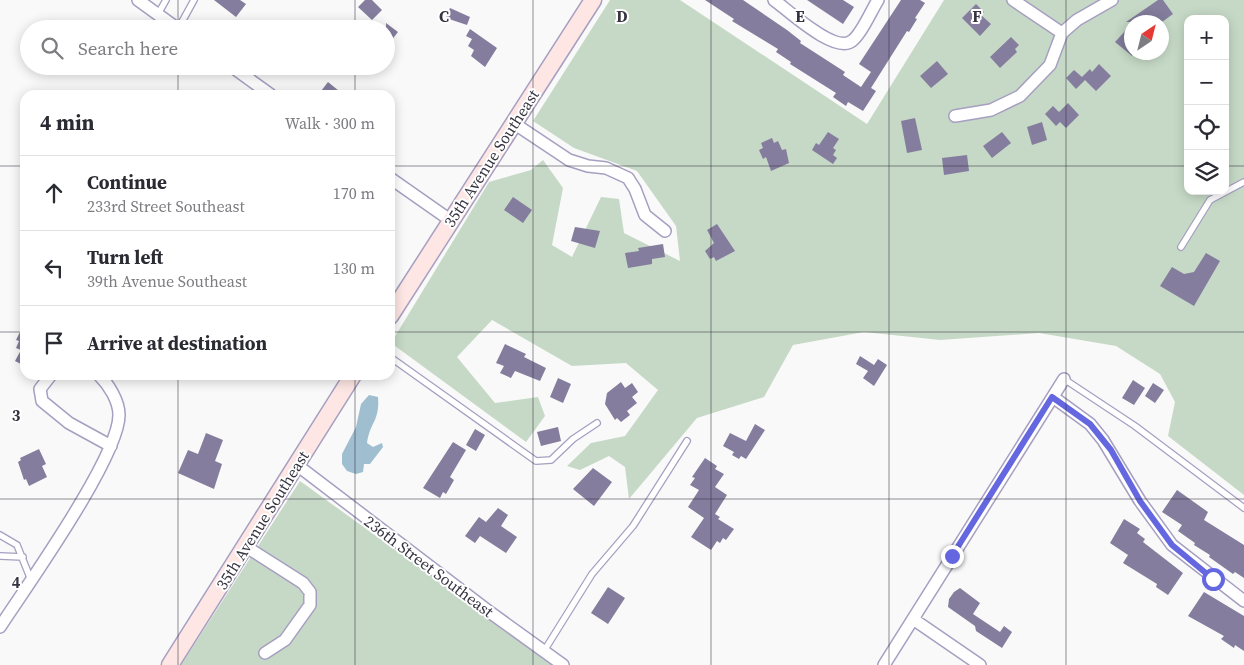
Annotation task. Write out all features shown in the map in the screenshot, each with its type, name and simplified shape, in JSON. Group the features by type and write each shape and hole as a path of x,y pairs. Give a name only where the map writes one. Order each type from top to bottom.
{"street":[{"path":"138,0 166,20"},
{"name":"35th Avenue Southeast","path":"395,308 593,0"},
{"path":"774,0 830,42 844,45 853,40 878,0"},
{"path":"1013,0 1062,33"},
{"path":"955,116 991,110 1020,96 1050,65 1062,33 1077,20 1112,0"},
{"path":"243,75 264,90"},
{"path":"515,124 569,160 606,168 628,178 635,189 645,215 665,231"},
{"path":"395,182 450,220"},
{"path":"884,665 1064,379"},
{"path":"47,380 40,389 42,401 69,423 111,446"},
{"path":"0,628 92,483 111,446 119,414 115,398 102,380"},
{"name":"35th Avenue Southeast","path":"170,665 351,380"},
{"path":"1052,397 1090,424 1103,440 1140,501 1172,545 1244,601"},
{"name":"236th Street Southeast","path":"297,465 563,665"},
{"path":"245,546 303,583 310,592 310,605 286,640 265,653"},
{"path":"913,619 980,665"}],"lane":[{"path":"158,14 166,0"},
{"path":"183,20 194,0"},
{"path":"1180,247 1210,200 1244,182"},
{"path":"395,361 536,460 552,460 573,439 597,423"},
{"path":"1064,379 1135,426 1244,508"},
{"path":"544,652 592,574 633,526 687,441"},
{"path":"0,535 17,545 31,580"},
{"path":"0,556 23,557"}],"green space":[{"path":"610,0 680,0 867,124 944,0 1244,0 1244,495 1168,436 1175,402 1160,374 1116,346 1039,333 940,340 864,332 793,345 764,397 697,418 629,499 625,467 609,456 580,470 567,466 591,443 625,436 658,390 626,363 572,366 492,320 457,357 495,403 538,397 545,416 526,442 395,346 395,336 489,182 531,170 543,160 563,188 552,245 572,257 601,197 619,199 624,233 680,261 676,226 637,171 574,148 533,121"},
{"path":"300,481 488,617 563,665 181,665"}],"water":[{"path":"369,395 378,397 378,411 367,443 373,447 382,443 383,447 370,464 364,464 363,472 356,474 347,471 342,464 342,454 356,427 361,404"}],"building":[{"path":"214,0 240,0 246,4 236,17"},
{"path":"365,0 372,0 382,10 372,20 358,7"},
{"path":"705,0 743,0 787,30 801,41 800,43 845,72 843,75 861,87 871,72 859,64 901,0 920,0 925,3 915,18 917,19 909,32 907,31 871,88 876,91 863,111 848,102 846,106 833,97 836,93 790,64 791,62 776,52 778,49 732,21 734,19"},
{"path":"807,0 843,0 854,7 843,24"},
{"path":"1158,0 1163,0 1173,14 1169,17 1169,15 1136,15"},
{"path":"976,4 984,12 981,15 991,24 980,36 962,18"},
{"path":"450,8 470,17 467,25 446,18"},
{"path":"470,29 497,48 485,67 471,56 474,50 468,46 472,39 466,36"},
{"path":"1124,32 1124,49 1115,42"},
{"path":"1011,37 1019,45 1015,49 1017,52 1000,68 990,57"},
{"path":"937,61 948,74 931,88 920,76"},
{"path":"1099,64 1111,76 1096,91 1085,80 1076,89 1066,78 1074,70 1082,77 1090,69 1092,72"},
{"path":"328,82 338,90 322,90"},
{"path":"1068,103 1079,115 1066,128 1060,122 1056,126 1045,114 1053,106 1059,112"},
{"path":"915,118 922,150 907,153 901,121"},
{"path":"1042,122 1047,140 1032,145 1027,127"},
{"path":"828,132 839,139 833,148 836,150 833,155 837,158 833,164 812,150 816,143 819,145"},
{"path":"1002,132 1011,143 992,158 983,146"},
{"path":"772,138 774,143 778,141 782,150 786,149 789,163 771,171 766,157 763,159 759,150 763,148 761,143"},
{"path":"967,155 969,171 944,175 942,158"},
{"path":"513,197 532,210 523,223 504,210"},
{"path":"717,224 735,251 716,261 714,257 710,259 705,251 714,243 707,230"},
{"path":"575,227 600,231 595,248 571,241"},
{"path":"663,244 665,257 652,259 652,264 628,268 625,253 639,251 638,248"},
{"path":"1206,253 1220,261 1194,306 1160,286 1172,267 1184,274 1194,272"},
{"path":"20,332 20,350 16,348 19,341 16,340"},
{"path":"505,344 526,354 524,357 546,368 540,381 515,371 511,378 500,373 504,366 496,363"},
{"path":"20,352 20,364 15,361"},
{"path":"860,356 874,365 878,359 887,365 874,386 863,378 868,371 856,364"},
{"path":"558,378 571,384 563,403 550,397"},
{"path":"1133,380 1145,388 1134,405 1122,398"},
{"path":"621,382 625,388 632,383 638,392 632,397 637,403 627,411 630,415 621,422 617,418 615,420 605,404 607,393"},
{"path":"1153,383 1164,390 1155,403 1145,396"},
{"path":"755,424 765,430 746,459 741,456 739,459 732,455 734,452 723,446 730,433 746,441"},
{"path":"558,427 561,441 541,446 537,432"},
{"path":"475,429 485,435 476,451 466,445"},
{"path":"206,433 223,440 215,461 222,464 214,489 178,473 188,450 198,454"},
{"path":"453,442 466,450 450,477 454,480 446,494 443,492 440,498 423,488"},
{"path":"39,449 46,464 42,466 47,477 29,486 26,479 24,480 18,462 21,460 20,458"},
{"path":"705,458 717,466 715,469 724,474 715,487 727,495 715,514 720,517 718,519 734,529 726,540 723,538 720,543 717,541 711,550 691,537 704,518 688,507 699,490 690,485 695,478 692,477"},
{"path":"593,468 612,482 594,506 573,489"},
{"path":"1177,490 1208,512 1204,520 1244,545 1244,578 1235,572 1233,574 1209,557 1210,555 1194,545 1195,543 1178,531 1182,525 1162,512"},
{"path":"498,508 508,515 501,526 517,537 506,553 480,536 475,543 465,536 479,517 486,522"},
{"path":"1124,519 1140,529 1137,533 1145,539 1143,542 1183,573 1168,595 1156,587 1157,584 1123,563 1128,555 1110,543"},
{"path":"608,587 625,598 608,624 591,613"},
{"path":"960,588 980,603 973,614 1000,632 1004,626 1012,632 1002,648 976,631 975,626 948,607 949,599"},
{"path":"1204,592 1244,616 1244,651 1235,645 1234,648 1221,639 1224,636 1188,616"}],"route":[{"path":"952,556 1052,397 1090,424 1111,450 1140,501 1172,545 1213,579"}]}
